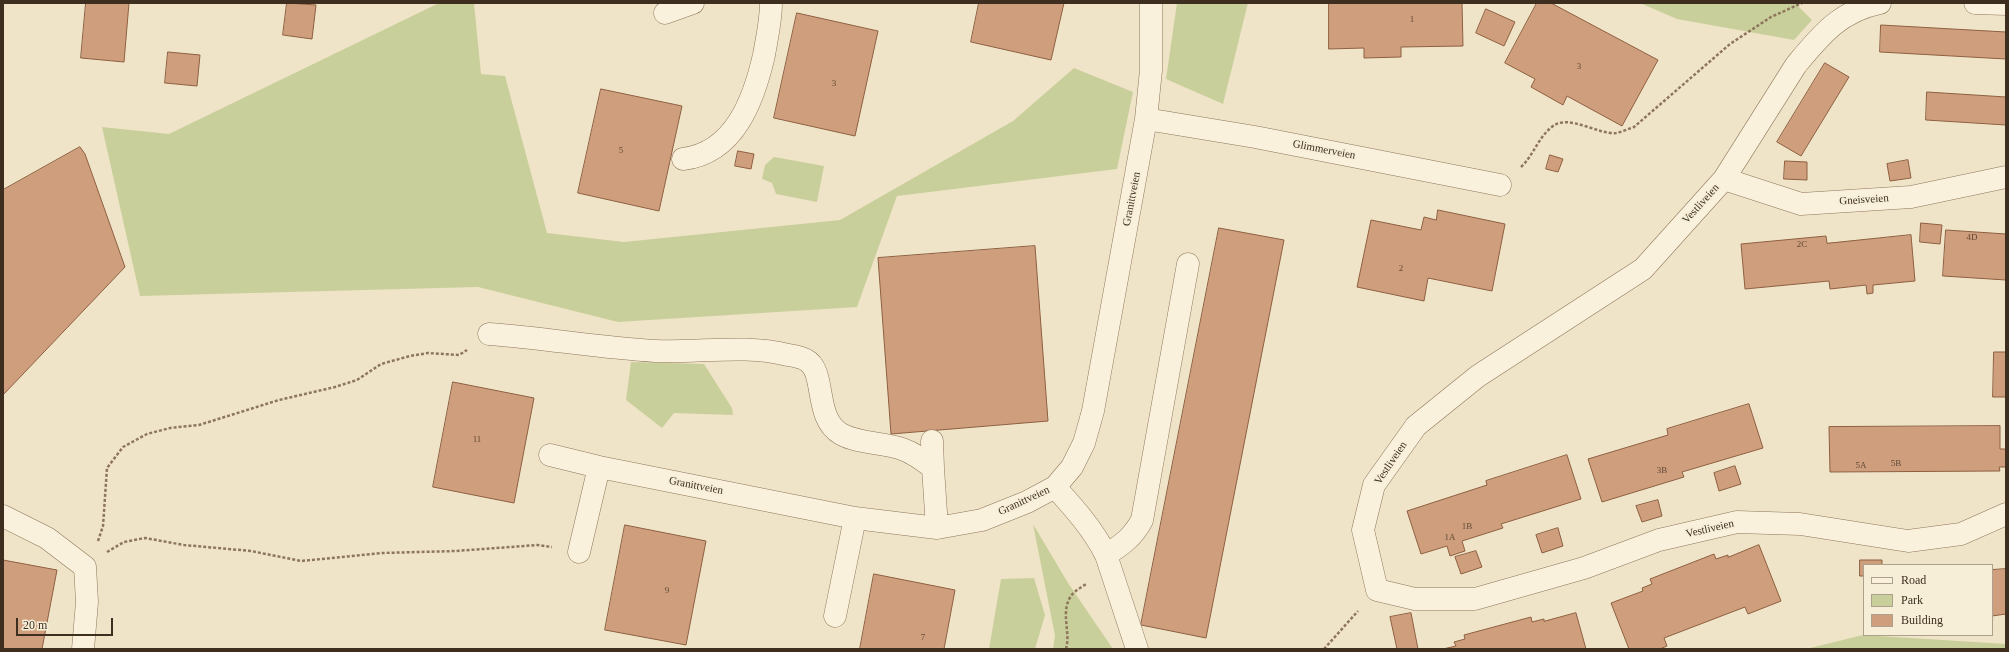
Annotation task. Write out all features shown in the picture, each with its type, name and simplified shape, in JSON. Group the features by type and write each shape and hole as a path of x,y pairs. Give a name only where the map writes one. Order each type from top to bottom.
{"street":[{"path":"665,13 693,3"},
{"path":"683,159 700,156 711,151 735,129 744,115 758,81 770,24 771,3"},
{"name":"Granittveien","path":"550,455 599,467 855,518 937,528 956,526 982,520 1027,502 1055,487 1072,467 1084,443 1093,411 1146,119 1151,70 1151,3"},
{"name":"Vestliveien","path":"1880,3 1851,12 1838,20 1825,31 1796,65 1724,179 1642,269 1478,376 1416,426 1374,485 1363,530 1377,590 1415,599 1475,599 1584,568 1659,540 1737,522 1800,524 1908,541 1961,534 2006,514"},
{"path":"1975,3 2006,4"},
{"name":"Glimmerveien","path":"1146,119 1254,137 1500,185"},
{"name":"Gneisveien","path":"1724,179 1801,204 1910,197 2006,177"},
{"path":"1108,561 1136,532 1142,520 1188,264"},
{"path":"489,334 656,351 753,349 807,360 813,368 818,380 824,414 830,425 841,434 862,441 902,449 916,455 933,468"},
{"path":"932,441 937,528"},
{"path":"579,552 599,467"},
{"path":"1055,487 1079,514 1099,541 1108,561 1137,649"},
{"path":"3,516 47,538 85,567 87,602 83,649"},
{"path":"835,616 855,518"}],"path":[{"path":"1500,185 1527,161 1543,134 1554,124 1569,122 1615,133 1634,127 1730,44 1771,17 1802,3"},
{"path":"85,567 94,551 103,526 107,468 123,447 146,434 170,428 199,425 278,400 357,380 381,364 410,356 428,353 459,355 489,334"},
{"path":"85,567 124,542 145,538 184,545 251,551 301,561 382,553 456,551 537,545 579,552"},
{"path":"1066,649 1069,638 1065,616 1071,596 1108,561"},
{"path":"1324,649 1377,590"}],"green space":[{"path":"439,3 474,3 481,74 505,76 547,233 624,242 840,220 1013,121 1074,68 1133,92 1117,169 897,196 857,307 618,322 478,287 140,296 102,127 169,134"},
{"path":"1177,3 1248,3 1223,104 1166,79"},
{"path":"1640,3 1795,3 1812,20 1794,40 1677,19"},
{"path":"774,157 824,166 817,202 776,194 772,183 762,179 765,165"},
{"path":"631,362 704,364 732,408 733,415 674,413 662,428 626,400"},
{"path":"1033,524 1068,583 1113,649 1053,649 1055,636"},
{"path":"1034,578 1045,615 1035,649 989,649 1001,579"},
{"path":"1863,635 2006,644 2006,649 1806,649"}],"building":[{"path":"86,3 129,3 124,62 81,58"},
{"path":"287,3 316,5 312,39 283,35"},
{"path":"979,3 1064,3 1051,60 971,42"},
{"path":"1329,3 1462,3 1463,46 1401,47 1401,57 1364,58 1364,48 1329,49"},
{"path":"1537,3 1551,3 1658,60 1622,126 1567,96 1563,105 1531,87 1535,79 1505,63"},
{"path":"1486,9 1515,22 1504,46 1476,33"},
{"path":"797,13 878,31 855,136 774,118"},
{"path":"1881,25 2006,32 2006,59 1880,52"},
{"path":"168,52 200,55 197,86 165,83"},
{"path":"1825,63 1849,77 1801,156 1777,142"},
{"path":"601,89 682,106 659,211 578,193"},
{"path":"1927,92 2006,97 2006,125 1926,120"},
{"path":"80,147 85,154 125,267 3,395 3,190"},
{"path":"738,151 754,154 751,169 735,166"},
{"path":"1550,155 1563,159 1558,172 1546,169"},
{"path":"1908,160 1911,178 1890,181 1887,164"},
{"path":"1785,161 1807,162 1807,180 1784,179"},
{"path":"1438,210 1505,224 1492,291 1428,278 1424,301 1357,287 1371,220 1421,230 1424,217 1436,220"},
{"path":"1921,223 1942,225 1940,244 1920,242"},
{"path":"1219,228 1284,240 1206,638 1141,625"},
{"path":"1946,230 2006,234 2006,280 1943,276"},
{"path":"1911,235 1915,281 1873,285 1873,293 1867,294 1866,285 1830,289 1829,281 1745,289 1741,244 1826,236 1827,243"},
{"path":"1035,246 1048,421 891,434 878,258"},
{"path":"1994,352 2006,352 2006,397 1993,397"},
{"path":"453,382 534,398 514,503 433,487"},
{"path":"1749,404 1763,448 1682,472 1684,477 1602,502 1588,459 1668,435 1667,429"},
{"path":"2000,426 2000,449 2006,449 2006,467 1999,467 2000,471 1830,472 1829,427"},
{"path":"1567,455 1581,499 1501,524 1503,528 1462,541 1465,551 1450,556 1447,546 1421,554 1407,511 1487,485 1486,481"},
{"path":"1735,466 1741,484 1719,491 1714,473"},
{"path":"1658,500 1662,516 1642,522 1636,506"},
{"path":"625,525 706,541 686,645 605,630"},
{"path":"1558,528 1563,546 1542,553 1536,535"},
{"path":"1759,545 1781,601 1748,614 1745,607 1664,638 1667,646 1660,649 1629,649 1611,603 1643,591 1642,588 1652,584 1650,579 1714,554 1716,559 1728,555 1728,557"},
{"path":"1476,551 1482,567 1461,574 1455,557"},
{"path":"3,560 57,570 42,649 3,649"},
{"path":"1860,560 1882,560 1882,564 1863,564 1863,576 1860,576"},
{"path":"2006,569 2006,614 1993,616 1993,570"},
{"path":"874,574 955,590 944,649 860,649"},
{"path":"1411,613 1418,649 1397,649 1390,617"},
{"path":"1576,613 1586,649 1443,649 1456,646 1454,642 1465,639 1464,635 1531,617 1532,622 1544,619 1544,621"}]}
